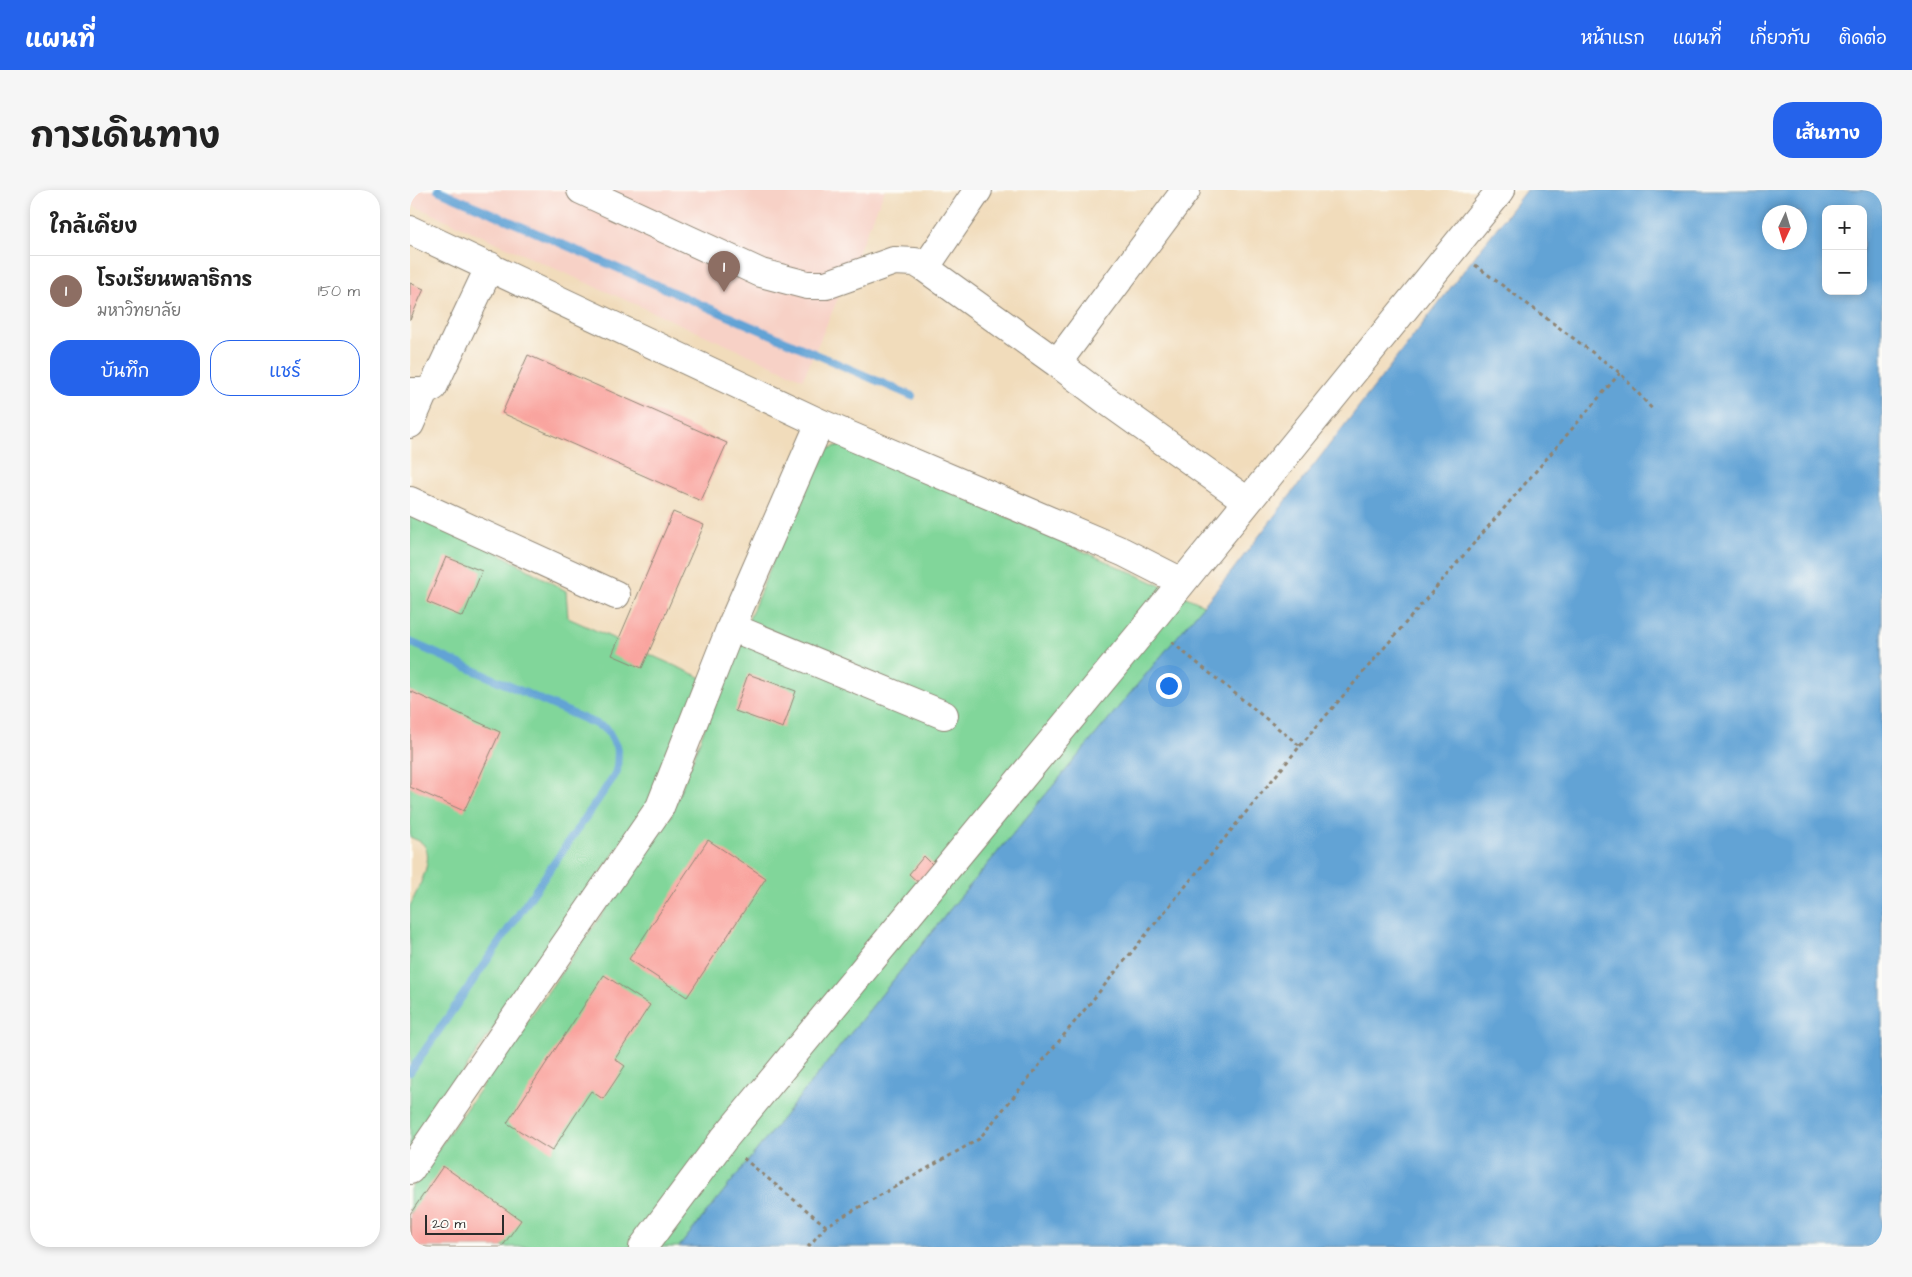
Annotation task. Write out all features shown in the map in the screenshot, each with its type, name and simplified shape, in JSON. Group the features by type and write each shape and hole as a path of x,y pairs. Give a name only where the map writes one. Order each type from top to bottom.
{"lane":[{"path":"581,190 761,273 808,286 826,285 894,261 915,262 1057,362 1106,400 1247,501"},
{"path":"925,268 978,190"},
{"path":"1057,362 1186,190"},
{"path":"643,1247 723,1140 1150,622 1502,190"},
{"path":"410,230 490,266 820,423 1123,552 1182,582"},
{"path":"410,424 417,392 433,387 490,266"},
{"path":"410,1170 660,807 731,628 820,423"},
{"path":"410,501 616,595"},
{"path":"731,628 944,715"}],"path":[{"path":"1470,261 1620,372 1654,411"},
{"path":"808,1247 826,1226 979,1139 1300,746 1620,372"},
{"path":"1150,622 1163,636 1300,746"},
{"path":"723,1140 826,1226"}],"shaded area":[{"path":"410,190 885,190 803,379 410,204"}],"green space":[{"path":"843,444 1204,605 952,907 679,1247 410,1247 410,1189 671,816 712,709 818,452"},
{"path":"410,510 445,523 566,591 568,618 702,678 655,794 410,1149 410,906 424,875 427,851 424,845 410,837"}],"water":[{"path":"1526,190 1882,190 1882,1247 679,1247 952,907 1232,571"}],"building":[{"path":"410,283 424,289 410,320"},
{"path":"528,355 727,443 701,501 502,413"},
{"path":"673,512 704,525 642,668 612,655"},
{"path":"446,557 482,571 463,617 427,602"},
{"path":"748,674 796,691 783,728 735,711"},
{"path":"410,691 500,732 464,811 410,787"},
{"path":"708,840 766,878 687,997 629,959"},
{"path":"924,856 938,870 923,887 909,874"},
{"path":"604,975 650,1005 615,1059 625,1066 603,1099 591,1091 552,1151 507,1123"},
{"path":"443,1166 521,1220 502,1247 410,1247 410,1214"}],"waterway":[{"path":"438,190 912,396"},
{"path":"410,642 607,729 618,750 617,772 410,1072"}],"place":[{"name":"โรงเรียนพลาธิการ","path":"724,292"}]}
